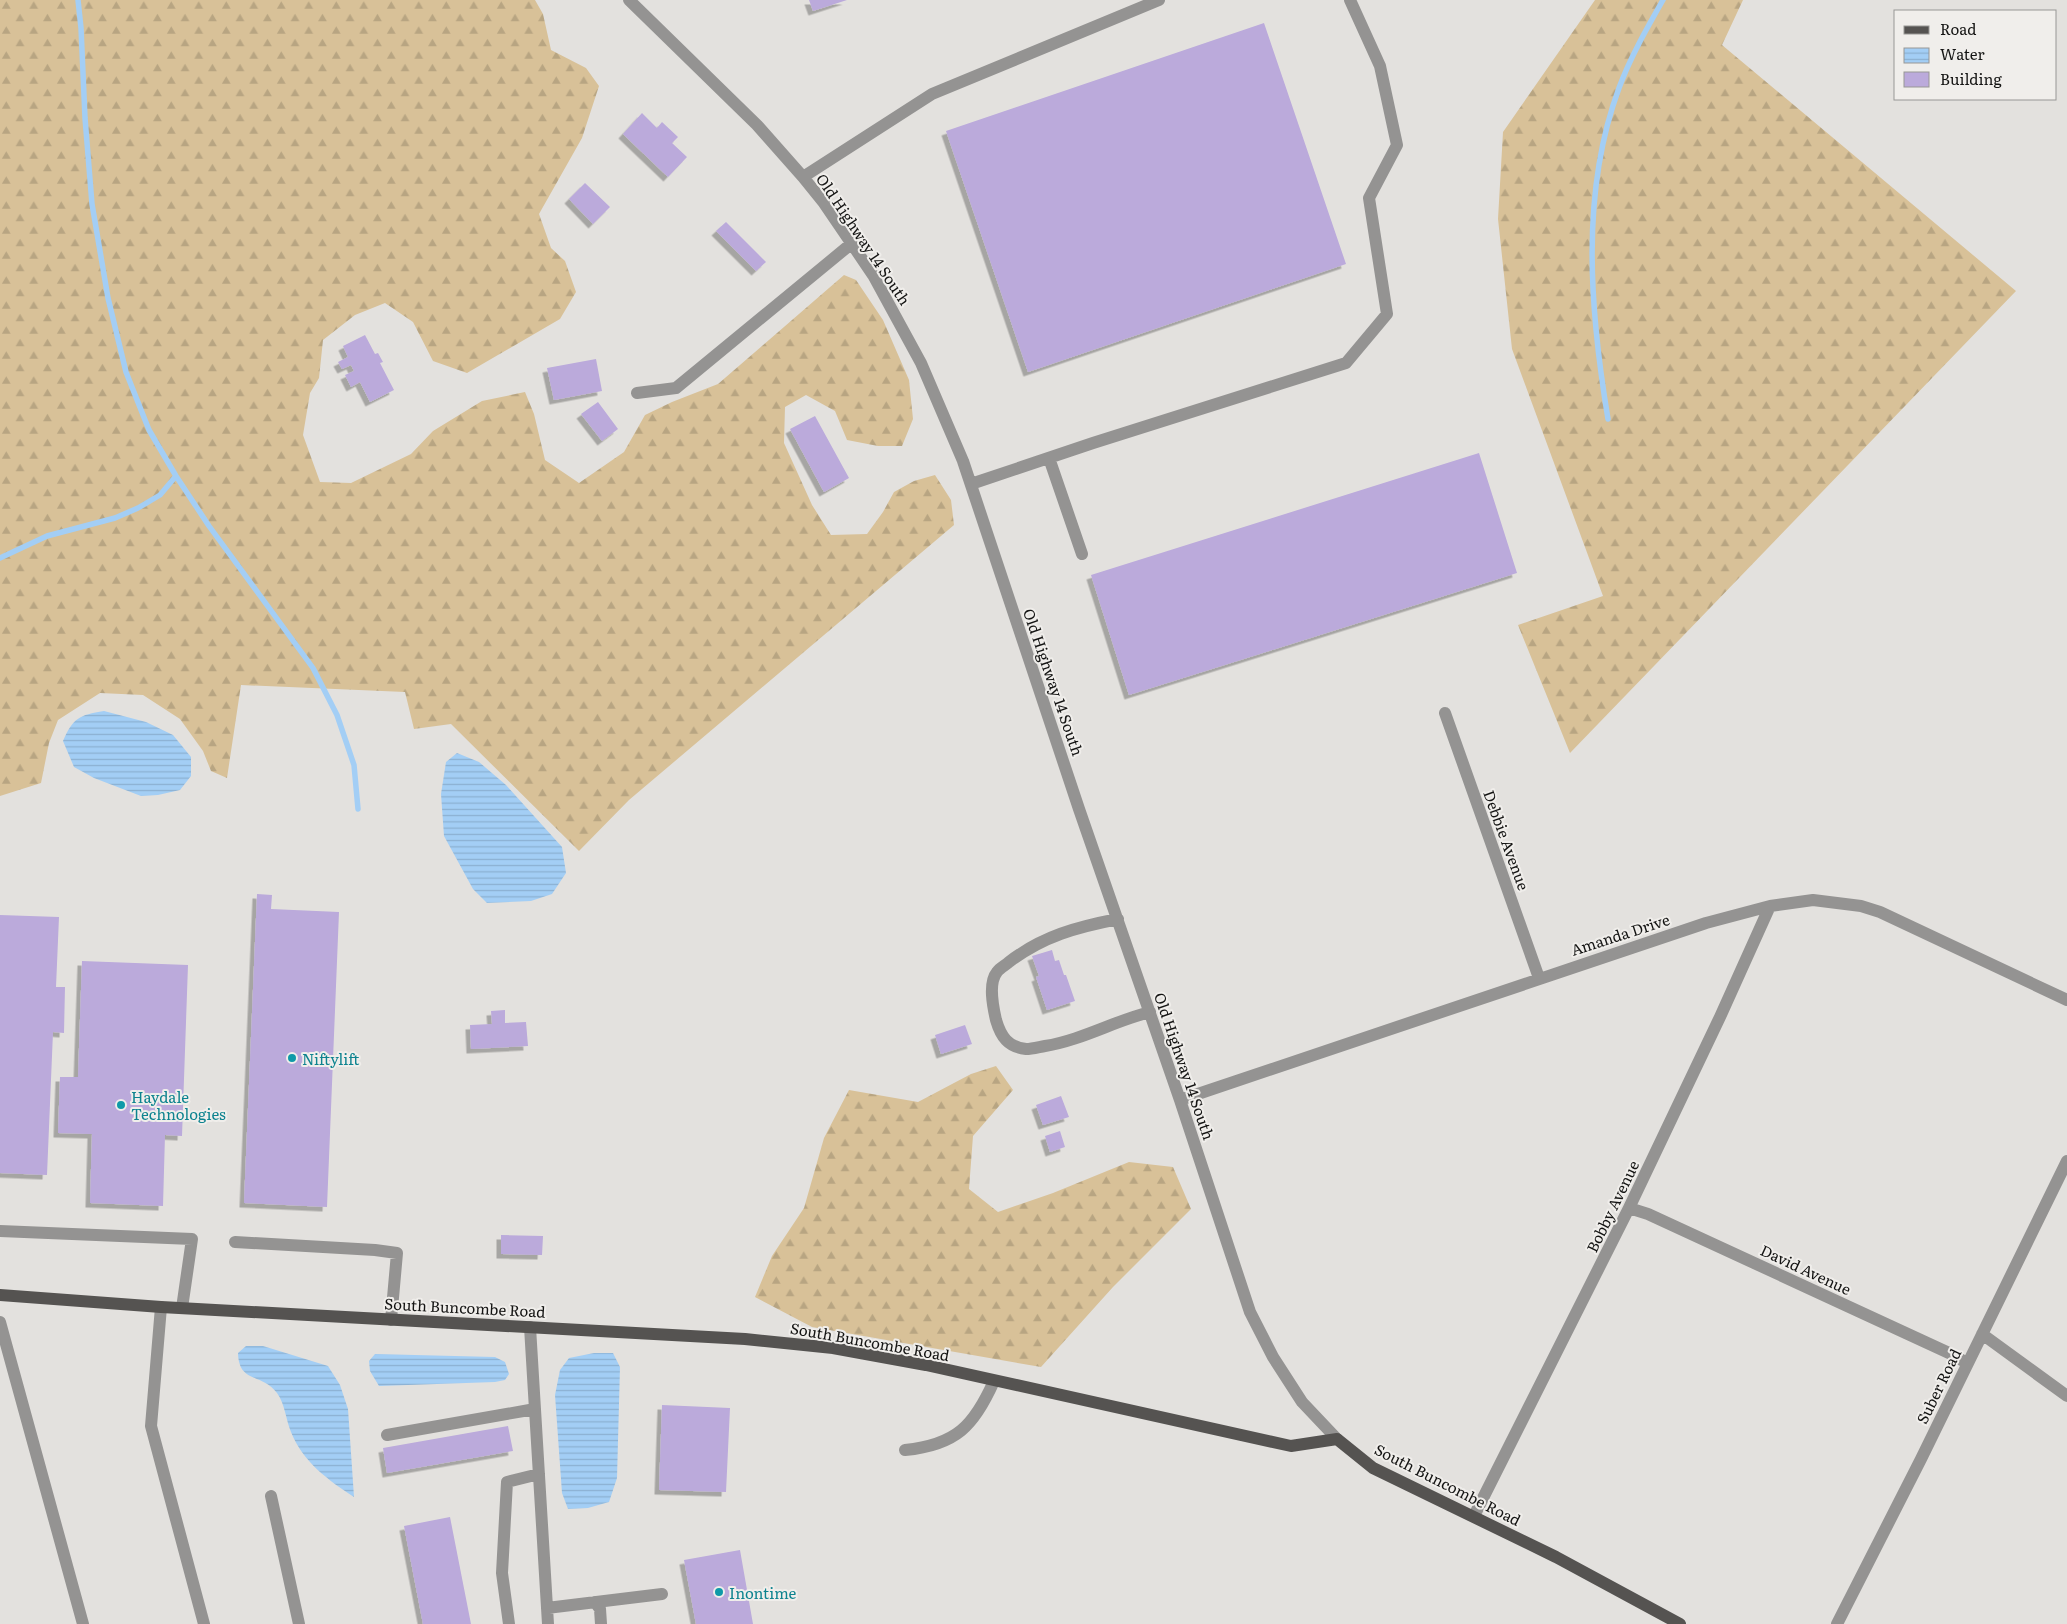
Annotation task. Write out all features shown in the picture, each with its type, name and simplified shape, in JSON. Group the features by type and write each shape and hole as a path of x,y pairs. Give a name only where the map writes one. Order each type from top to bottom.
{"main road":[{"name":"South Buncombe Road","path":"0,1295 161,1307 746,1339 823,1347 994,1380 1291,1446 1337,1439 1373,1468 1556,1557 1680,1624"}],"street":[{"name":"Old Highway 14 South","path":"629,0 756,125 824,203 896,315 921,363 943,411 971,484 1250,1312 1273,1357 1302,1402 1337,1439"},
{"path":"803,177 932,94 1159,0"},
{"path":"971,484 1346,363 1387,314 1369,198 1397,146 1380,66 1350,0"},
{"path":"637,393 676,388 851,244"},
{"path":"1049,458 1082,554"},
{"name":"Debbie Avenue","path":"1445,713 1539,978"},
{"name":"Amanda Drive","path":"1180,1100 1706,923 1770,906 1812,900 1845,902 1880,912 2067,1000"},
{"name":"Bobby Avenue","path":"1474,1516 1629,1208 1720,1017 1770,906"},
{"path":"1118,919 1064,932 1038,942 996,973 992,989 1000,1034 1008,1044 1027,1049 1060,1043 1097,1031 1129,1017 1150,1012"},
{"name":"Suber Road","path":"1837,1624 2067,1161"},
{"name":"David Avenue","path":"1629,1208 1666,1222 1949,1352 1967,1363"},
{"path":"0,1230 192,1239 182,1308"},
{"path":"235,1242 375,1250 397,1253 391,1320"},
{"path":"161,1307 151,1426 204,1624"},
{"path":"0,1322 82,1624"},
{"path":"530,1327 548,1624"},
{"path":"1982,1334 2067,1396"},
{"path":"905,1450 926,1448 949,1440 968,1425 984,1404 994,1380"},
{"path":"387,1435 535,1408"},
{"path":"509,1624 502,1573 507,1482 539,1474"},
{"path":"272,1496 299,1624"},
{"path":"547,1608 662,1594"},
{"path":"595,1602 600,1609 600,1624"}],"green space":[{"path":"0,0 535,0 543,14 551,50 586,68 599,86 582,138 539,214 551,248 565,261 576,292 560,319 467,373 433,361 413,322 385,303 355,315 323,340 319,378 310,393 303,435 320,482 351,483 411,454 433,431 482,401 525,392 534,414 545,460 579,483 624,452 645,415 718,384 844,275 856,280 883,320 909,380 913,419 902,446 878,446 847,440 835,411 806,395 785,407 784,443 812,505 831,535 867,534 883,512 894,492 914,481 935,475 951,500 954,525 629,800 579,851 451,724 414,729 405,692 241,685 227,778 211,771 203,751 180,719 143,695 100,693 58,720 49,743 41,783 0,796"},
{"path":"1595,0 1743,0 1722,45 2016,291 1570,753 1518,625 1603,596 1512,349 1498,219 1503,132"},
{"path":"996,1066 1013,1090 973,1136 969,1189 998,1212 1053,1193 1129,1162 1173,1167 1191,1209 1113,1287 1041,1367 812,1327 755,1297 772,1256 804,1208 824,1138 849,1090 918,1102 971,1074"}],"water":[{"path":"104,711 146,722 173,735 191,757 191,776 180,790 158,795 141,796 94,778 74,767 63,741 70,727 83,716"},
{"path":"457,753 479,762 506,785 562,847 566,873 552,894 531,901 487,903 473,889 444,836 441,794 446,762"},
{"path":"246,1346 263,1346 328,1366 340,1385 348,1409 354,1497 326,1477 302,1452 291,1432 282,1402 277,1393 264,1382 252,1377 242,1369 238,1353"},
{"path":"594,1353 613,1353 620,1367 617,1478 609,1502 588,1508 568,1509 562,1493 555,1395 560,1370 569,1358"},
{"path":"375,1354 495,1357 505,1362 509,1374 505,1380 495,1382 379,1386 370,1371 369,1361"}],"building":[{"path":"809,0 847,0 813,11"},
{"path":"1264,23 1346,264 1028,372 946,131"},
{"path":"642,113 657,128 662,122 678,137 672,143 687,157 668,177 623,134"},
{"path":"585,183 610,207 593,224 569,199"},
{"path":"726,222 766,262 756,271 716,231"},
{"path":"365,335 375,354 378,353 383,362 380,363 394,390 370,402 360,382 351,387 345,375 354,371 351,365 342,369 338,362 348,357 343,346"},
{"path":"596,359 602,391 554,400 547,368"},
{"path":"598,402 618,429 602,441 581,414"},
{"path":"815,416 849,478 824,492 790,429"},
{"path":"1479,453 1517,573 1129,695 1091,575"},
{"name":"Niftylift","path":"257,894 272,895 271,909 339,912 327,1207 244,1203"},
{"path":"0,915 59,917 56,987 65,987 64,1033 53,1032 47,1175 0,1173"},
{"path":"1052,950 1055,961 1059,960 1064,975 1066,975 1075,1001 1047,1010 1036,977 1039,976 1032,956"},
{"name":"Haydale Technologies","path":"82,961 188,965 182,1136 165,1135 163,1206 90,1203 92,1134 58,1133 60,1077 78,1077"},
{"path":"505,1010 505,1023 526,1022 528,1046 471,1049 470,1025 492,1024 491,1011"},
{"path":"965,1025 972,1044 941,1054 935,1035"},
{"path":"1061,1096 1069,1117 1043,1125 1036,1105"},
{"path":"1060,1131 1065,1147 1050,1152 1045,1136"},
{"path":"501,1235 543,1236 542,1255 501,1254"},
{"path":"662,1405 730,1408 726,1492 659,1490"},
{"path":"508,1426 513,1451 387,1473 383,1448"},
{"path":"450,1517 471,1624 423,1624 404,1526"},
{"name":"Inontime","path":"740,1550 753,1624 696,1624 684,1560"}],"waterway":[{"path":"78,0 92,204 108,298 126,372 149,430 176,476 209,526 313,668 337,715 354,765 358,809"},
{"path":"1608,419 1593,294 1592,252 1598,169 1607,128 1623,77 1663,0"},
{"path":"0,558 47,536 115,518 138,508 160,495 176,476"}],"place":[{"name":"Niftylift","path":"292,1058"},
{"name":"Haydale Technologies","path":"121,1105"},
{"name":"Inontime","path":"719,1592"}]}
